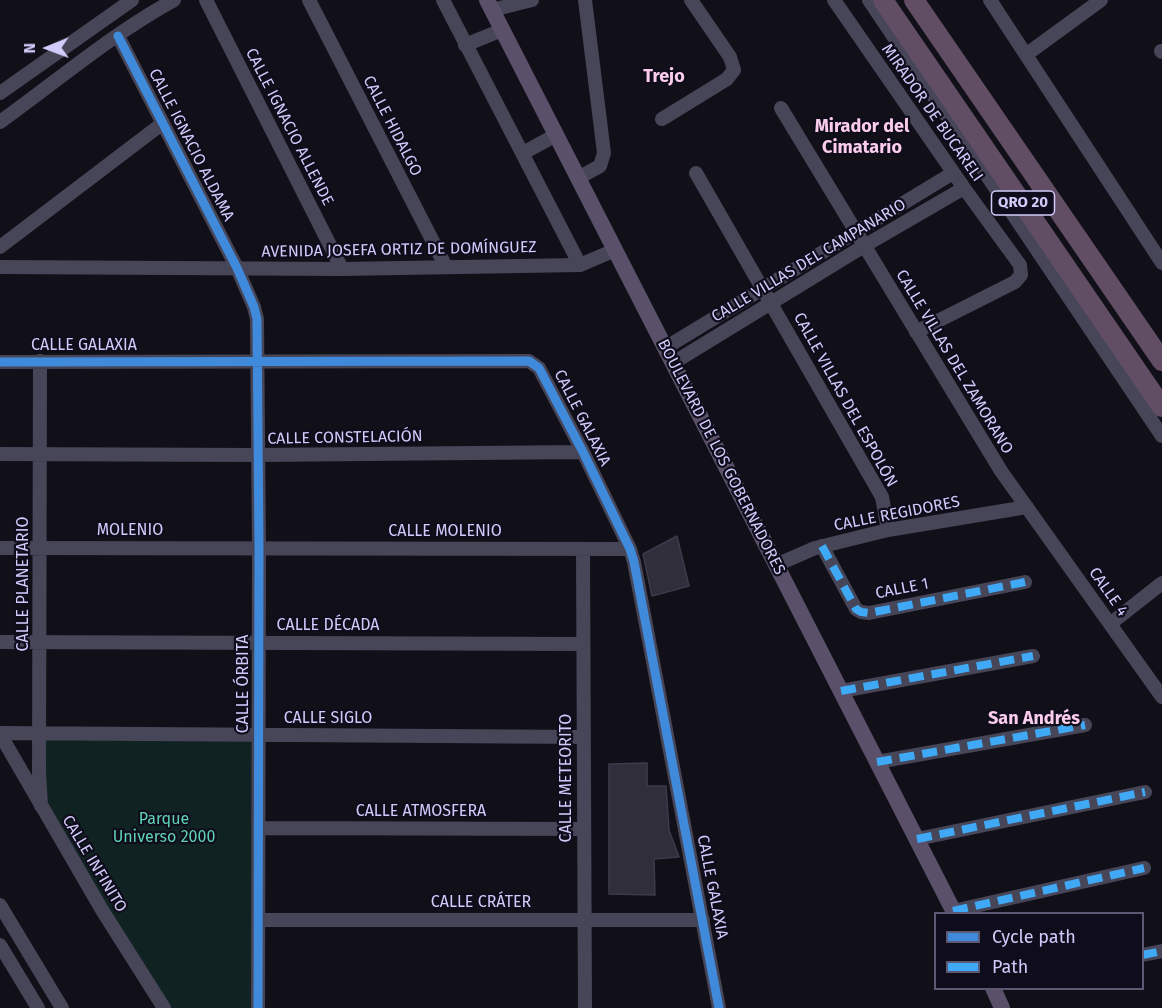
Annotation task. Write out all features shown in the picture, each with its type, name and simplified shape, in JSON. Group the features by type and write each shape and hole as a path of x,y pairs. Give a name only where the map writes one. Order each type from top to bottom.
{"highway":[{"name":"QRO 20","path":"883,0 1162,407"},
{"name":"QRO 20","path":"914,0 1162,362"},
{"path":"905,31 951,120"}],"main road":[{"name":"BOULEVARD DE LOS GOBERNADORES","path":"490,5 954,912"},
{"path":"994,990 1002,1008"}],"street":[{"path":"0,93 132,0"},
{"path":"0,122 155,10 174,0"},
{"name":"CALLE IGNACIO ALLENDE","path":"206,0 342,269"},
{"name":"CALLE HIDALGO","path":"309,0 446,267"},
{"path":"443,0 580,265"},
{"path":"490,5 532,0"},
{"path":"578,178 600,166 604,153 585,0"},
{"path":"663,119 727,79 734,70 730,57 691,0"},
{"name":"MIRADOR DE BUCARELI","path":"834,0 953,173 1020,265 1021,275 1015,282 916,332"},
{"path":"869,0 1162,436"},
{"path":"990,0 1162,263"},
{"path":"1027,54 1101,0"},
{"path":"465,45 502,30"},
{"name":"CALLE IGNACIO ALDAMA","path":"118,36 237,268 256,313 258,360"},
{"name":"CALLE VILLAS DEL ZAMORANO","path":"781,108 1000,471 1027,507"},
{"path":"0,247 163,123"},
{"path":"523,153 556,135"},
{"name":"CALLE VILLAS DEL ESPOLÓN","path":"696,173 882,497 888,530"},
{"name":"CALLE VILLAS DEL CAMPANARIO","path":"669,356 763,289 953,173"},
{"name":"CALLE VILLAS DEL CAMPANARIO","path":"669,356 771,302 964,188"},
{"name":"AVENIDA JOSEFA ORTIZ DE DOMÍNGUEZ","path":"0,267 342,269 580,265 615,250"},
{"name":"CALLE ÓRBITA","path":"258,360 258,1008"},
{"name":"CALLE PLANETARIO","path":"40,361 41,806"},
{"name":"CALLE GALAXIA","path":"0,362 530,361 539,368 583,452 634,561 719,1008"},
{"name":"CALLE CONSTELACIÓN","path":"0,454 258,455 583,452"},
{"name":"CALLE REGIDORES","path":"776,565 814,548 888,530 1027,507"},
{"name":"CALLE 4","path":"1027,507 1162,697"},
{"name":"CALLE 1","path":"822,546 856,609 861,612 869,613 1025,582"},
{"name":"MOLENIO","path":"0,548 259,548"},
{"name":"CALLE MOLENIO","path":"259,548 630,549"},
{"name":"CALLE METEORITO","path":"583,549 585,1008"},
{"path":"1110,624 1162,583"},
{"name":"CALLE DÉCADA","path":"0,642 583,644"},
{"path":"841,692 1033,656"},
{"path":"877,762 1085,725"},
{"name":"CALLE SIGLO","path":"0,733 583,737"},
{"name":"CALLE INFINITO","path":"0,733 41,806 164,1008"},
{"path":"917,839 1145,792"},
{"name":"CALLE ATMOSFERA","path":"259,828 583,829"},
{"path":"954,912 1144,868"},
{"path":"0,905 62,1008"},
{"name":"CALLE CRÁTER","path":"259,920 703,920"},
{"path":"1144,955 1162,951"},
{"path":"2,952 38,1008"}],"green space":[{"name":"Parque Universo 2000","path":"40,733 259,735 258,1008 164,1008 41,806"}],"building":[{"path":"677,536 689,586 652,596 643,554"},
{"path":"647,763 647,786 666,786 669,830 679,857 654,859 655,895 609,894 609,764"}],"marked path":[{"path":"822,546 856,609 861,612 869,613 1025,582"},
{"path":"841,691 1033,656"},
{"path":"877,762 1085,725"},
{"path":"917,839 1145,792"},
{"path":"953,911 1144,868"},
{"path":"1144,955 1162,951"}],"cycle path":[{"path":"118,36 237,268 257,319 258,1008"},
{"path":"0,362 529,361 539,368 583,452 630,549 634,562 719,1008"}],"district":[{"name":"Trejo","path":"664,77"},
{"name":"Mirador del Cimatario","path":"862,137"},
{"name":"San Andrés","path":"1034,719"}]}
